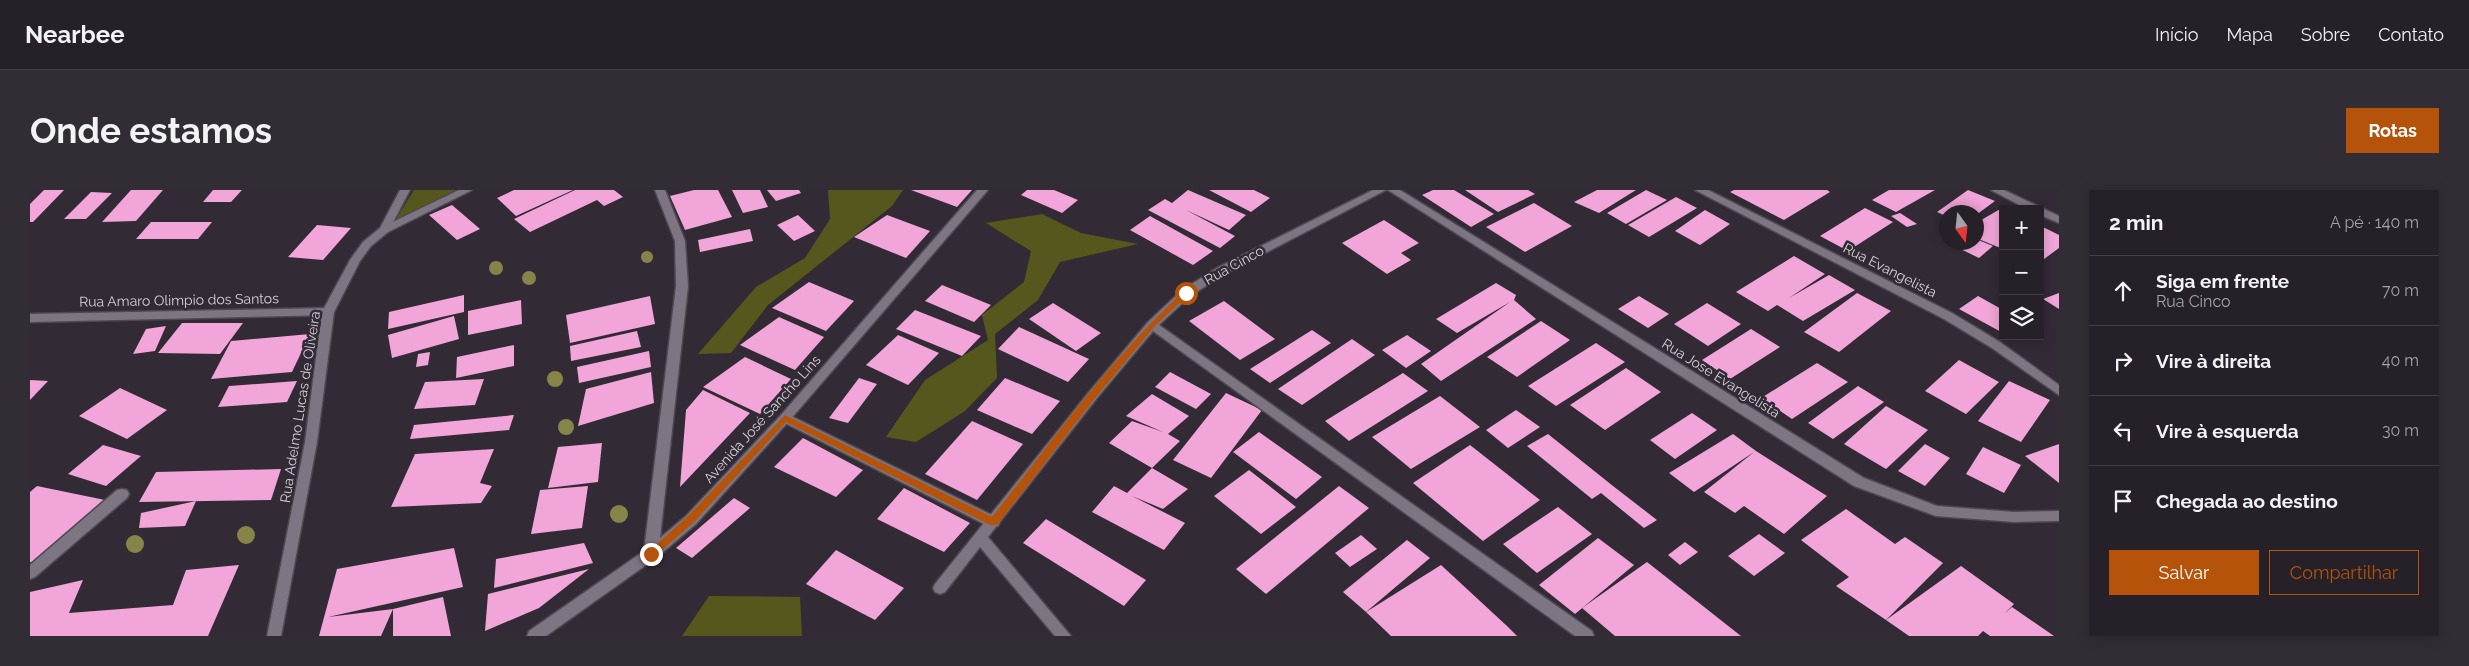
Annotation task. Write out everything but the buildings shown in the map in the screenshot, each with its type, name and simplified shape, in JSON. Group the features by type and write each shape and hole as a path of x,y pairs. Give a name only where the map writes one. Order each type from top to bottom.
{"street":[{"path":"384,230 405,190"},
{"name":"Rua Adelmo Lucas de Oliveira","path":"274,636 311,442 328,312 355,260 367,244 384,230 467,190"},
{"path":"651,554 682,286 680,241 660,190"},
{"name":"Avenida José Sancho Lins","path":"534,636 651,554 690,520 785,418 983,190"},
{"name":"Rua Cinco","path":"940,588 1093,395 1152,324 1186,293 1221,271 1382,190"},
{"name":"Rua Jose Evangelista","path":"1393,190 1859,482 1936,511 2014,518 2059,516"},
{"name":"Rua Evangelista","path":"1700,190 1948,316 1996,345 2059,391"},
{"path":"1996,190 2028,205"},
{"path":"2044,213 2057,218"},
{"name":"Rua Amaro Olimpio dos Santos","path":"30,318 328,312"},
{"path":"1152,324 1586,636"},
{"path":"785,418 993,522"},
{"path":"30,573 122,494"},
{"path":"981,538 1064,636"}],"shaded area":[{"path":"414,190 462,190 393,224"},
{"path":"828,190 903,190 892,206 768,305 731,353 698,354 756,287 805,258 830,219"},
{"path":"1042,214 1081,233 1138,244 1060,262 1038,300 995,334 997,378 965,411 916,442 886,437 925,380 988,340 982,315 1024,282 1031,251 986,223"},
{"path":"709,596 800,597 802,636 682,636"}],"route":[{"path":"651,554 690,520 785,418 993,522 1093,395 1152,324 1186,293"}]}
